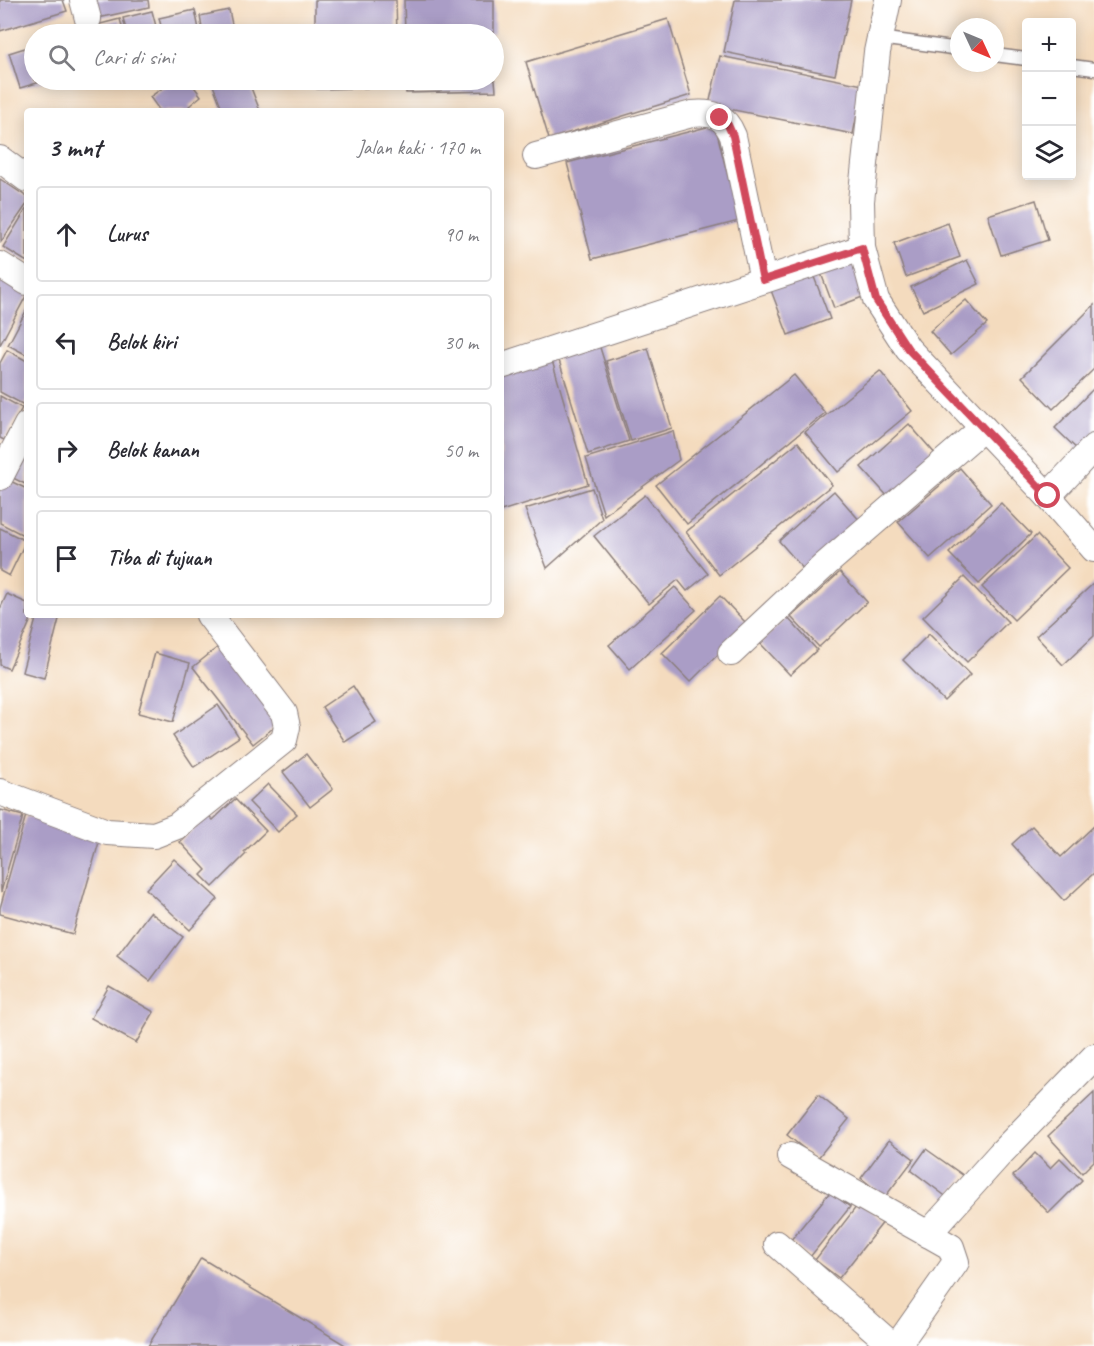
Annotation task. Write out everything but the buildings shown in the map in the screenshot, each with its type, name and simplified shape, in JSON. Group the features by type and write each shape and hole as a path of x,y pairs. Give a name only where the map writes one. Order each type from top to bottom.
{"street":[{"path":"888,0 880,38 861,201 862,248 876,300 908,349 1048,496 1094,549"},
{"path":"536,156 692,114 707,113 720,118 728,125 733,136 763,280"},
{"path":"0,159 24,177"},
{"path":"504,365 862,248"},
{"path":"0,264 24,280"},
{"path":"731,653 826,564 983,428"},
{"path":"0,477 24,431"},
{"path":"1048,496 1094,447"},
{"path":"0,792 107,832 154,835 177,826 284,740 287,727 284,713 211,618"},
{"path":"928,1234 1000,1154 1094,1057"},
{"path":"777,1244 895,1346 956,1262 951,1247 790,1156"}],"lane":[{"path":"880,38 950,48"},
{"path":"1004,55 1022,58"},
{"path":"1076,67 1094,69"}],"route":[{"path":"720,118 728,125 733,136 763,280 862,248 876,300 908,349 1048,496"}]}
